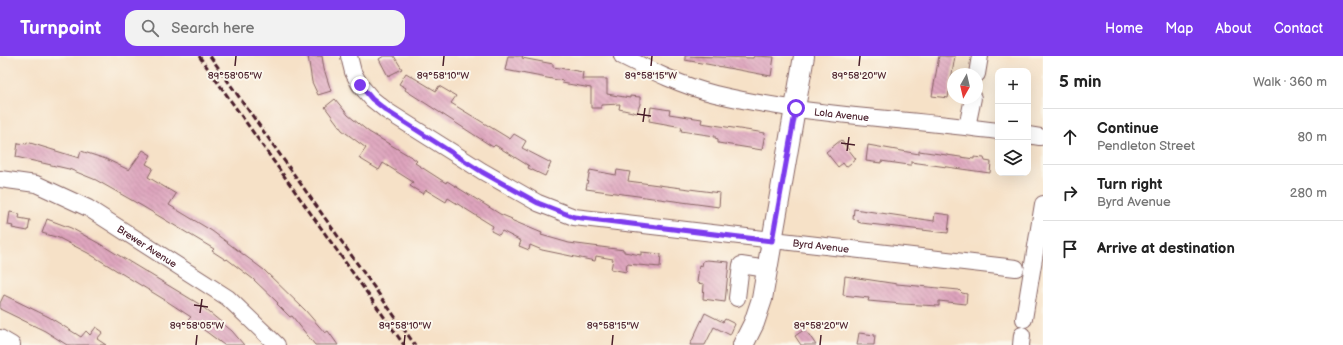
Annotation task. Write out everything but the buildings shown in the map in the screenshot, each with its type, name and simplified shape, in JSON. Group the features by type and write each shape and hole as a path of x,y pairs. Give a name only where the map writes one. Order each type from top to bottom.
{"main road":[{"path":"743,345 754,323 762,299 804,56"}],"street":[{"name":"Lola Avenue","path":"622,56 662,76 714,94 796,108 995,131"},
{"path":"978,68 980,56"},
{"name":"Byrd Avenue","path":"349,57 353,72 360,85 372,99 387,111 482,172 538,203 574,217 1016,268"},
{"path":"967,127 971,104"},
{"name":"Brewer Avenue","path":"0,179 36,184 88,208 228,298 277,345"},
{"path":"1022,333 1043,204"},
{"path":"737,298 741,265 767,269"},
{"path":"0,338 12,345"}],"railway":[{"path":"199,56 404,345"},
{"path":"210,56 415,345"}],"route":[{"path":"360,85 372,99 387,111 482,172 538,203 574,217 772,241 796,108"}]}
